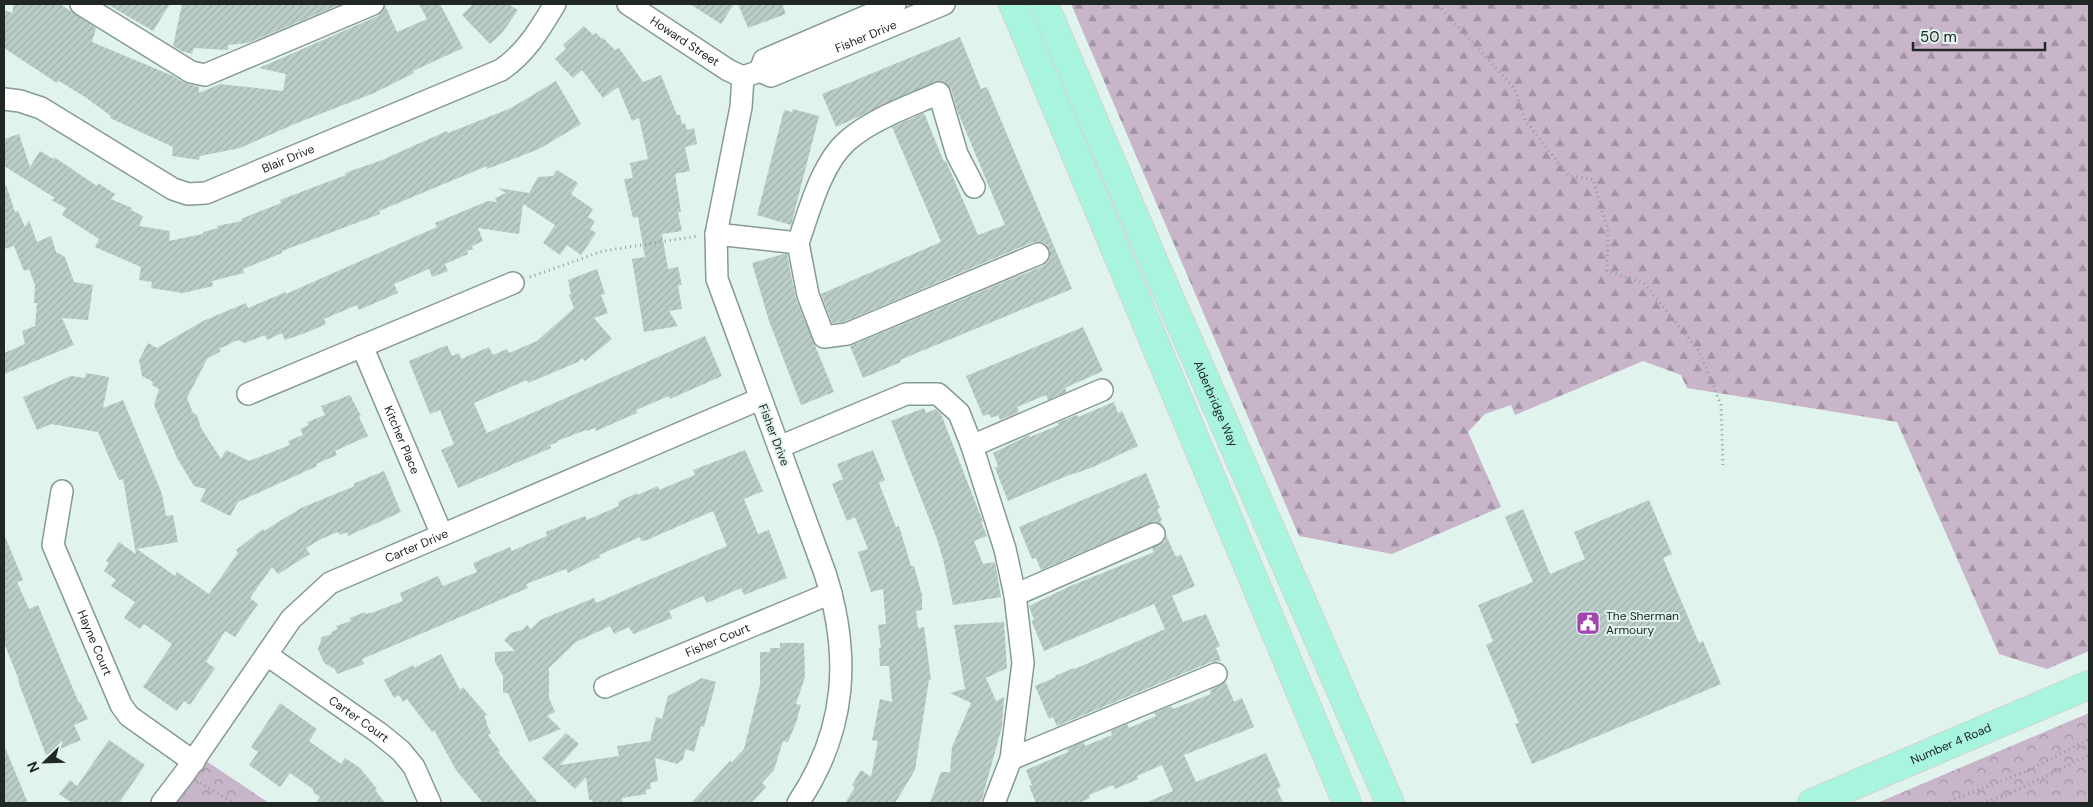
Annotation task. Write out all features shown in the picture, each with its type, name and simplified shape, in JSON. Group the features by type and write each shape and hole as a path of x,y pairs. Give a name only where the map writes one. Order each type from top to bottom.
{"main road":[{"name":"Alderbridge Way","path":"1044,4 1162,281 1390,803"},
{"path":"1016,6 1114,207 1162,281"},
{"path":"1016,6 1347,803"},
{"name":"Number 4 Road","path":"1812,803 2089,685"}],"street":[{"path":"81,4 191,72 205,75 373,4"},
{"name":"Blair Drive","path":"4,99 20,101 41,108 173,189 188,194 206,193 501,70 514,61 530,44 556,4"},
{"name":"Howard Street","path":"628,4 728,70 751,74"},
{"name":"Fisher Drive","path":"798,803 823,760 835,720 841,685 838,621 831,593 717,279 716,234 741,107 751,74 764,60 895,4"},
{"name":"Fisher Drive","path":"751,74 772,76 944,4"},
{"path":"974,187 957,154 938,93 876,122 847,141 829,164 798,243 808,296 824,337 855,330 889,314 1038,254"},
{"path":"716,234 798,243"},
{"path":"248,394 513,283"},
{"name":"Kitcher Place","path":"362,346 442,535"},
{"path":"972,446 1102,390"},
{"path":"779,447 906,394 938,394 958,414 972,446 1005,549 1015,595 1023,663 1011,759 994,803"},
{"name":"Carter Drive","path":"162,803 190,768 291,620 330,583 760,399"},
{"name":"Hayne Court","path":"62,491 53,545 120,705 129,716 190,768"},
{"path":"1015,595 1154,534"},
{"name":"Fisher Court","path":"605,687 831,593"},
{"name":"Carter Court","path":"267,655 401,751 414,767 430,803"},
{"path":"1011,759 1216,674"}],"path":[{"path":"1440,4 1441,8 1514,89 1525,120 1568,176 1593,179 1608,230 1607,271 1644,282 1699,351 1721,405 1722,465"},
{"path":"513,283 604,251 716,234"},
{"path":"1945,803 2029,770 2089,739"},
{"path":"1982,803 2010,793 2089,755"},
{"path":"190,768 234,803"}],"green space":[{"path":"1071,4 2089,4 2089,651 2047,669 1999,654 1897,422 1687,388 1681,375 1643,361 1515,415 1511,405 1485,414 1468,432 1501,507 1392,554 1299,536"},
{"path":"2089,713 2089,803 1877,803"},
{"path":"203,759 269,803 169,803"}],"building":[{"path":"14,4 60,4 96,28 92,42 173,76 185,83 199,87 199,93 220,84 283,91 286,74 259,68 378,16 383,11 385,5 397,32 427,19 419,4 440,4 463,48 413,71 414,73 374,93 240,148 200,156 199,160 172,156 173,147 110,118 111,116 85,97 59,81 57,83 4,48 4,10 12,13"},
{"path":"107,4 170,4 153,31"},
{"path":"182,4 341,4 248,43 228,45 228,50 194,48 192,54 173,46"},
{"path":"473,4 508,4 518,10 502,33 490,44 462,15"},
{"path":"690,4 734,4 721,24"},
{"path":"738,4 782,4 786,14 748,28"},
{"path":"584,26 593,35 596,33 603,38 615,50 619,48 643,82 661,75 677,115 680,115 682,124 685,123 687,130 694,128 697,144 685,147 690,171 675,174 681,212 678,212 682,231 662,234 668,269 678,267 682,285 678,285 682,309 669,311 678,326 644,332 632,259 645,257 638,217 633,218 624,179 633,178 630,163 648,159 639,118 632,121 618,87 603,98 582,70 573,78 555,59 566,49 563,45"},
{"path":"960,37 981,89 987,87 1072,289 900,360 901,362 863,378 850,346 1043,266 1048,262 1050,256 1050,250 1046,244 1033,242 844,322 832,323 821,294 941,242 892,127 924,113 944,162 946,161 978,235 1005,225 957,110 951,89 945,82 934,82 836,127 822,94"},
{"path":"556,81 581,124 539,149 487,169 487,166 379,211 380,214 282,251 282,253 243,269 244,273 212,281 213,286 183,293 151,288 152,282 139,280 141,267 95,247 99,239 62,215 66,208 51,200 55,198 4,166 4,139 19,134 30,167 40,151 53,159 54,157 97,186 98,183 115,194 111,199 132,208 131,210 143,216 139,226 170,231 169,241 203,234 203,232 218,228 217,226 242,221 241,219 281,203 280,200 346,175 345,173 382,160 447,131 448,133 511,108"},
{"path":"793,109 819,116 791,225 757,215 784,110 792,112"},
{"path":"557,170 578,183 571,194 593,209 588,217 595,221 590,229 596,233 581,255 567,245 560,255 543,243 555,225 523,204 519,234 478,228 483,241 472,246 473,249 467,251 468,254 445,264 448,271 432,277 429,269 394,284 398,293 359,310 357,305 324,319 326,324 308,332 285,340 282,333 267,340 265,335 245,343 238,340 219,349 221,351 207,359 187,398 193,413 197,415 201,428 221,459 226,450 249,461 290,445 288,441 303,435 300,429 309,425 307,422 325,415 321,406 350,395 361,416 359,417 368,436 335,451 337,455 316,464 317,466 238,502 230,516 200,501 206,489 194,486 177,458 154,405 159,389 152,385 153,382 142,376 139,360 148,343 157,348 203,321 246,303 248,308 286,292 286,294 437,227 435,223 488,201 497,202 495,198 506,193 498,188 529,193 538,177 553,176"},
{"path":"4,185 6,185 15,212 18,211 25,227 29,220 37,242 51,236 56,252 65,257 74,282 93,285 88,320 62,318 74,345 4,374 4,353 25,344 22,331 35,326 37,303 34,303 35,285 29,269 24,271 14,246 4,249"},
{"path":"787,254 796,299 834,392 801,405 769,321 752,263"},
{"path":"597,269 605,294 601,295 608,313 594,318 612,339 585,361 582,358 578,362 528,383 527,380 474,403 487,433 705,336 722,376 670,399 669,396 636,410 637,413 596,431 595,428 586,430 557,441 550,445 551,448 458,488 441,450 454,444 440,410 430,414 409,361 447,345 452,356 459,353 461,359 489,347 493,355 507,349 509,353 537,341 574,308 569,295 571,294 568,280"},
{"path":"1083,327 1103,371 1065,388 1067,392 1048,400 1046,395 1017,407 1019,412 1000,420 998,415 991,418 989,414 983,416 966,376"},
{"path":"86,373 109,377 103,408 123,400 162,494 166,516 173,515 178,542 137,549 175,576 177,572 209,594 238,553 236,550 263,529 264,531 301,508 355,486 353,484 384,471 401,512 348,536 347,532 340,535 338,532 321,539 306,548 310,554 278,574 272,567 250,598 258,604 235,637 225,631 206,662 215,668 190,705 184,701 177,711 143,687 172,644 144,624 140,629 124,618 135,602 111,586 116,580 104,571 109,563 106,561 119,542 136,554 123,479 119,480 98,432 51,424 37,430 23,397 71,376 85,378"},
{"path":"1114,402 1118,413 1122,411 1138,446 1093,467 1008,501 995,468 998,466 993,453 1029,435 1030,437 1059,425 1057,423 1077,415 1078,417"},
{"path":"924,408 926,413 936,409 941,414 987,536 974,541 983,564 995,562 1001,597 953,605 937,539 891,421"},
{"path":"745,450 763,491 744,499 758,534 769,530 787,578 744,595 741,588 707,603 703,596 669,611 672,618 633,634 629,627 614,634 610,626 576,642 549,668 549,698 555,712 547,716 561,729 529,742 508,693 503,693 503,676 495,662 495,652 515,651 504,640 511,633 522,630 527,625 531,629 540,620 594,598 596,603 727,546 713,511 647,540 641,541 640,537 599,555 600,557 568,573 566,569 526,584 528,588 362,659 364,664 337,674 335,669 324,663 318,649 322,637 332,634 331,632 338,629 336,626 351,621 350,618 365,612 365,614 374,612 403,601 400,593 438,576 443,586 477,572 473,563 510,547 512,551 547,536 546,532 585,516 587,520 619,506 618,502 637,493 637,495 658,486 659,490 695,475 693,470"},
{"path":"873,450 885,480 879,483 896,527 899,526 911,566 914,566 922,595 922,610 916,611 918,628 924,627 931,680 929,680 915,770 895,803 845,803 855,787 852,785 861,770 871,777 878,741 872,740 880,699 892,702 889,666 880,666 879,648 881,648 878,625 886,624 883,589 871,592 858,552 868,549 855,517 847,521 832,484 843,479 837,464"},
{"path":"1146,473 1160,508 1157,509 1162,524 1156,522 1149,523 1041,570 1036,558 1032,559 1019,527"},
{"name":"The Sherman Armoury","path":"1649,500 1672,554 1663,558 1699,643 1703,641 1721,684 1532,764 1515,724 1519,723 1486,645 1493,641 1478,605 1533,582 1505,517 1523,509 1550,574 1585,559 1574,532"},
{"path":"4,534 23,580 17,582 29,609 38,605 79,703 88,719 74,725 81,740 46,755 4,643"},
{"path":"1166,535 1176,557 1181,554 1195,586 1172,596 1183,622 1206,614 1220,646 1216,648 1221,661 1211,662 1057,726 1053,717 1049,719 1035,686 1165,629 1154,604 1044,651 1031,620 1034,620 1029,606 1068,587 1154,552 1152,548 1164,542"},
{"path":"1004,622 1007,668 986,678 996,701 1004,697 1002,727 982,799 980,803 930,803 941,772 950,772 952,747 971,703 950,693 965,689 954,625"},
{"path":"780,643 804,643 805,677 796,704 801,705 796,723 788,742 783,741 774,770 762,783 766,787 751,803 691,803 730,761 732,762 744,749 760,685 760,652 770,652 770,648 780,648"},
{"path":"441,654 460,690 463,687 487,715 484,716 491,733 488,735 500,751 498,752 538,803 483,803 456,770 434,730 432,732 407,699 403,702 399,695 394,698 384,680 413,665 414,668"},
{"path":"702,678 716,682 704,727 701,726 694,752 686,749 683,759 677,764 655,758 658,781 650,783 651,789 646,790 646,794 622,798 623,803 593,803 592,800 589,800 586,777 575,789 542,758 566,733 579,744 560,765 619,756 617,746 650,741 656,717 662,719 668,696"},
{"path":"1226,682 1234,702 1242,698 1254,727 1184,755 1196,782 1266,753 1281,787 1277,789 1283,803 1145,803 1173,791 1162,765 1137,776 1138,779 1115,789 1113,785 1089,795 1090,798 1079,803 1036,803 1029,786 1032,785 1026,770 1068,752 1067,749 1084,742 1085,746 1112,735 1111,731 1127,724 1129,728 1156,716 1154,713 1171,706 1173,709 1211,694 1210,690"},
{"path":"280,703 317,729 309,741 341,764 345,758 360,768 377,789 375,790 385,803 316,803 320,797 313,792 313,789 290,773 280,787 249,765 258,752 251,747"},
{"path":"109,740 145,765 119,803 72,803 59,794 70,780 77,786"},
{"path":"4,745 28,803 4,803"}],"place":[{"name":"The Sherman Armoury","path":"1588,623"}]}
